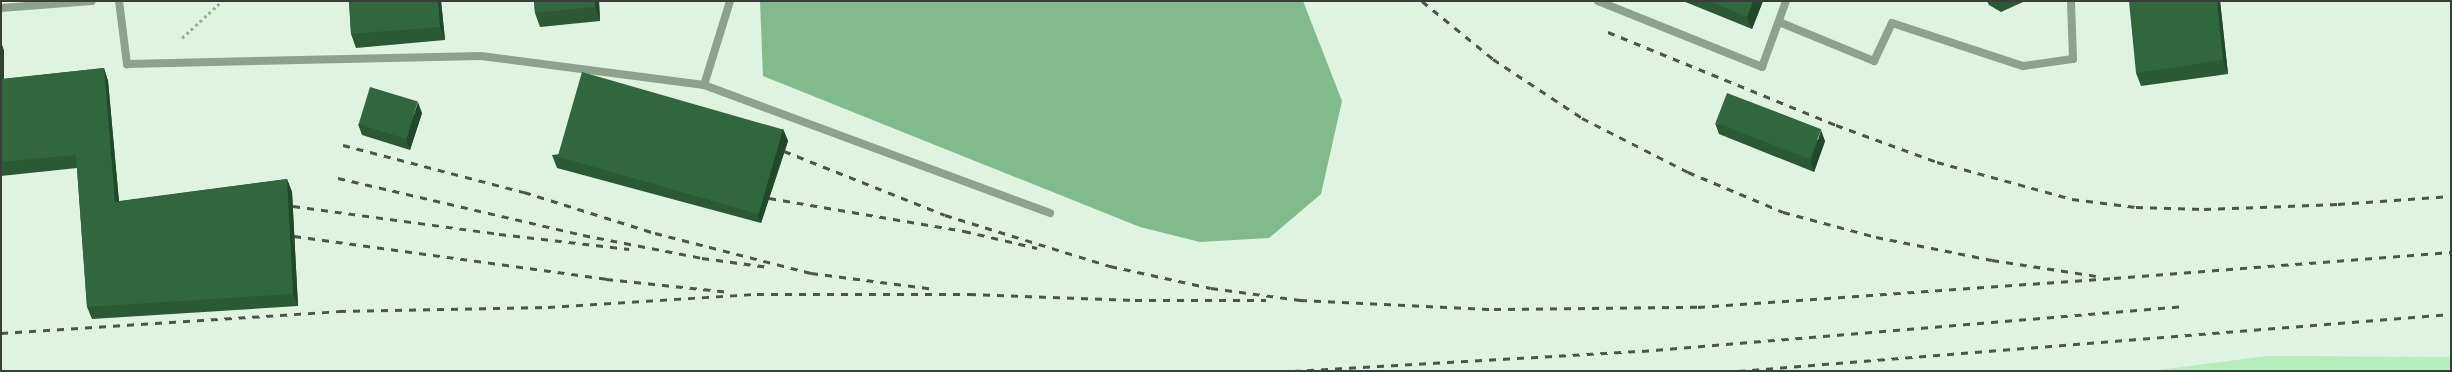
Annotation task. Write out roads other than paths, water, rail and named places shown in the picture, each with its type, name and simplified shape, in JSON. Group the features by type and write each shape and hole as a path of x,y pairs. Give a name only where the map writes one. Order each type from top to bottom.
{"lane":[{"path":"1,8 92,1"},
{"path":"119,1 127,64 481,56 704,85 1050,213"},
{"path":"704,85 730,1"},
{"path":"1598,1 1762,67 1786,1"},
{"path":"1778,22 1874,61 1892,23 2023,66 2073,59 2071,1"}],"railway":[{"path":"1422,1 1493,59 1582,118 1688,172 1783,212 1876,237 1992,260 2096,276"},
{"path":"1608,32 1836,125 1937,162 2072,199 2136,207 2204,209 2338,204 2451,196"},
{"path":"343,145 524,192 655,233 811,273 935,289"},
{"path":"784,151 945,215 1110,266 1211,288 1300,300 1494,309 1698,307 2114,278 2451,252"},
{"path":"338,178 583,235 702,258 769,267"},
{"path":"769,198 964,231 1037,248"},
{"path":"293,206 499,234 629,249"},
{"path":"294,236 606,279 730,292"},
{"path":"1,333 339,311 548,307 757,294 969,294 1135,300 1266,300"},
{"path":"1293,371 1642,351 2185,306"},
{"path":"1738,371 2451,314"}]}
